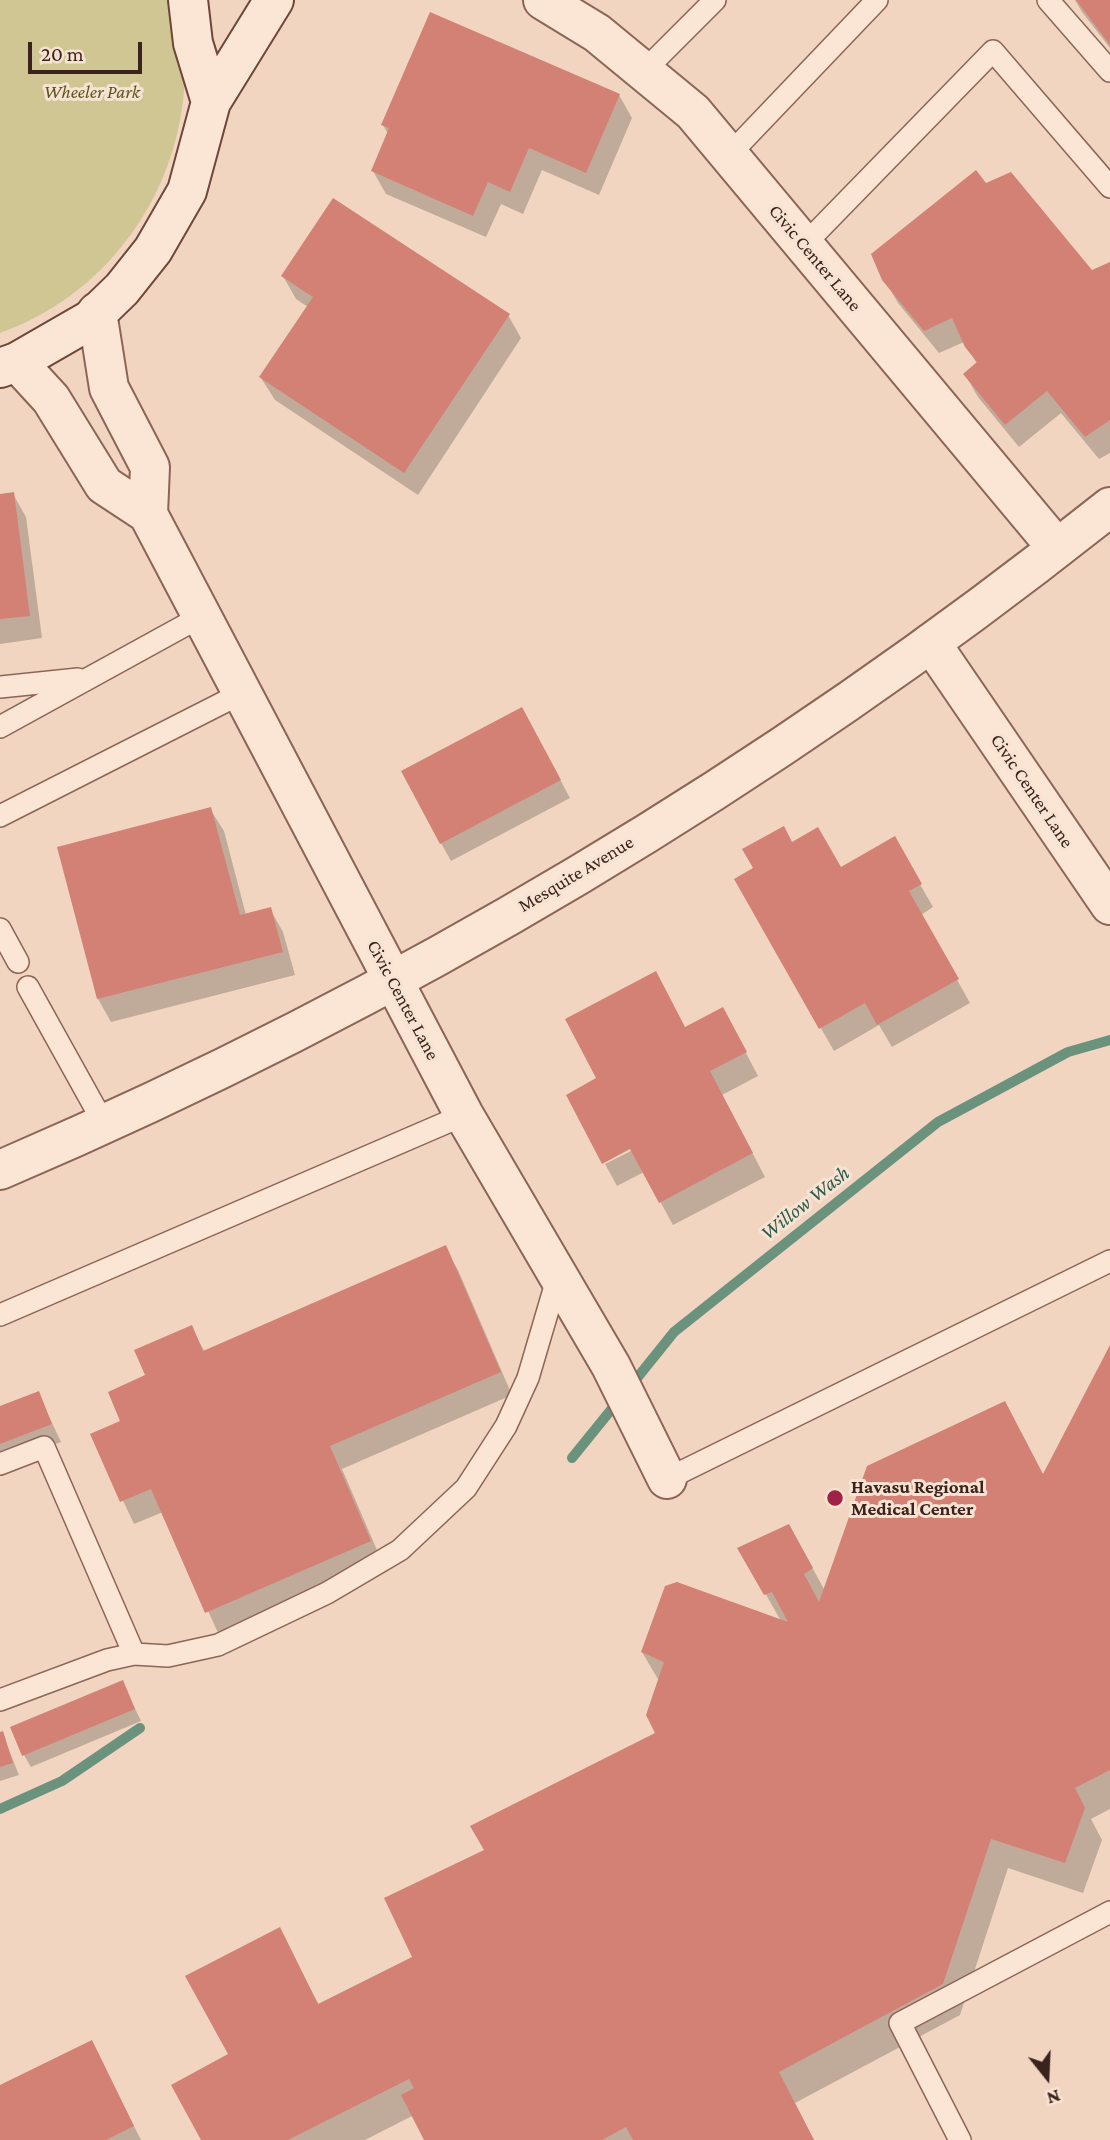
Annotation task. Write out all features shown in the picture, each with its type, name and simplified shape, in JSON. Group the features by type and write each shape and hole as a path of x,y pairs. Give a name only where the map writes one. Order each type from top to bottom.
{"street":[{"path":"188,0 193,43 211,102"},
{"path":"9,365 90,320 122,289 153,250 187,191 211,102 274,0"},
{"name":"Civic Center Lane","path":"543,0 597,33 693,113 1058,548"},
{"path":"97,312 109,388 150,467 148,514"},
{"name":"Civic Center Lane","path":"9,365 51,399 104,485 148,514 464,1115 611,1366 667,1479"},
{"name":"Mesquite Avenue","path":"0,1170 199,1079 391,979 647,832 790,740 931,643 1110,507"},
{"name":"Civic Center Lane","path":"931,643 1110,905"}],"lane":[{"path":"643,72 715,0"},
{"path":"729,155 877,0"},
{"path":"1048,0 1110,71"},
{"path":"804,245 993,51 1110,187"},
{"path":"0,727 202,616"},
{"path":"0,687 87,678"},
{"path":"0,816 242,693"},
{"path":"0,929 18,962"},
{"path":"29,987 103,1122"},
{"path":"0,1315 464,1115"},
{"path":"667,1479 1110,1261"},
{"path":"0,1700 107,1660 134,1654 168,1656 218,1644 327,1592 400,1550 466,1488 506,1426 528,1378 558,1276"},
{"path":"0,1464 44,1447 134,1654"},
{"path":"960,2140 900,2023 1110,1912"}],"green space":[{"name":"Wheeler Park","path":"0,0 178,0 185,68 178,131 166,170 149,206 128,239 102,269 71,295 37,316 0,333"}],"building":[{"path":"1076,0 1110,0 1110,45"},
{"path":"430,12 620,94 586,173 529,148 510,192 488,182 473,216 371,171 389,128 381,125"},
{"path":"976,170 986,183 1011,172 1092,270 1110,262 1110,420 1085,437 1047,391 1005,425 963,374 977,362 965,347 952,318 924,331 882,280 871,254"},
{"path":"333,198 510,314 404,473 259,377 313,297 281,276"},
{"path":"14,492 30,616 0,619 0,494"},
{"path":"522,707 561,780 440,844 401,771"},
{"path":"211,807 240,915 271,907 283,952 97,999 57,847"},
{"path":"784,826 792,842 818,827 841,867 895,836 922,884 909,891 959,979 877,1025 865,1003 819,1029 734,879 753,868 742,849"},
{"path":"656,971 685,1027 723,1007 747,1052 710,1071 753,1153 659,1203 630,1149 602,1164 566,1095 596,1078 565,1019"},
{"path":"446,1245 501,1372 330,1446 371,1541 205,1613 151,1489 120,1502 90,1434 120,1421 108,1392 145,1375 134,1350 192,1325 203,1351"},
{"path":"1110,1345 1110,1770 1075,1788 1085,1808 1065,1863 991,1839 943,1984 779,2072 814,2140 633,2140 626,2127 602,2140 424,2140 401,2095 414,2088 409,2079 288,2140 201,2140 171,2085 228,2054 185,1976 280,1927 318,2004 412,1957 384,1898 484,1850 470,1826 655,1733 646,1715 664,1662 641,1652 665,1586 677,1582 788,1622 772,1592 764,1595 737,1548 789,1524 813,1568 804,1574 819,1602 867,1466 1005,1401 1043,1474"},
{"path":"39,1391 52,1424 0,1444 0,1406"},
{"path":"123,1680 135,1709 22,1756 10,1727"},
{"path":"3,1731 13,1763 0,1767 0,1732"},
{"path":"92,2040 134,2126 106,2140 0,2140 0,2085"}],"waterway":[{"name":"Willow Wash","path":"629,1388 674,1332 938,1122 1068,1052 1110,1040"},
{"name":"Willow Wash","path":"572,1458 619,1400"},
{"name":"Willow Wash","path":"0,1809 62,1781 140,1728"}],"place":[{"name":"Havasu Regional Medical Center","path":"835,1498"}]}
